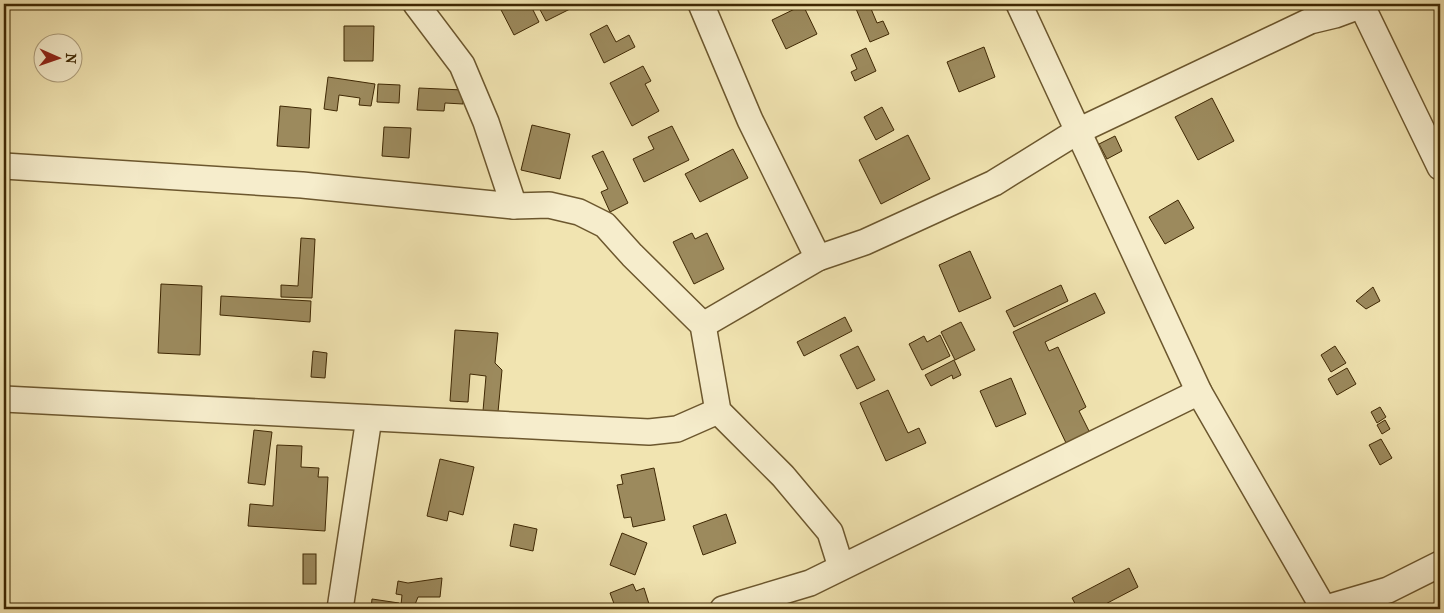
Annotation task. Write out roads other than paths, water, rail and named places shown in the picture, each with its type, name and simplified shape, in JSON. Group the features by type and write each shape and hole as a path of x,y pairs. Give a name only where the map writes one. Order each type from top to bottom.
{"street":[{"path":"416,4 462,65 486,122 514,206"},
{"path":"701,4 750,120 818,258"},
{"path":"1019,4 1199,392 1324,609 1388,590 1440,564"},
{"path":"704,325 818,258 890,231 994,183 1078,130 1315,13 1335,15 1361,4 1440,167"},
{"path":"4,166 302,185 514,206 549,205 579,212 605,225 632,255 704,325 718,410 783,476 830,532 840,567"},
{"path":"723,609 757,603 810,583 1199,392"},
{"path":"4,399 665,432 677,429 718,410"},
{"path":"340,609 369,418"}]}
